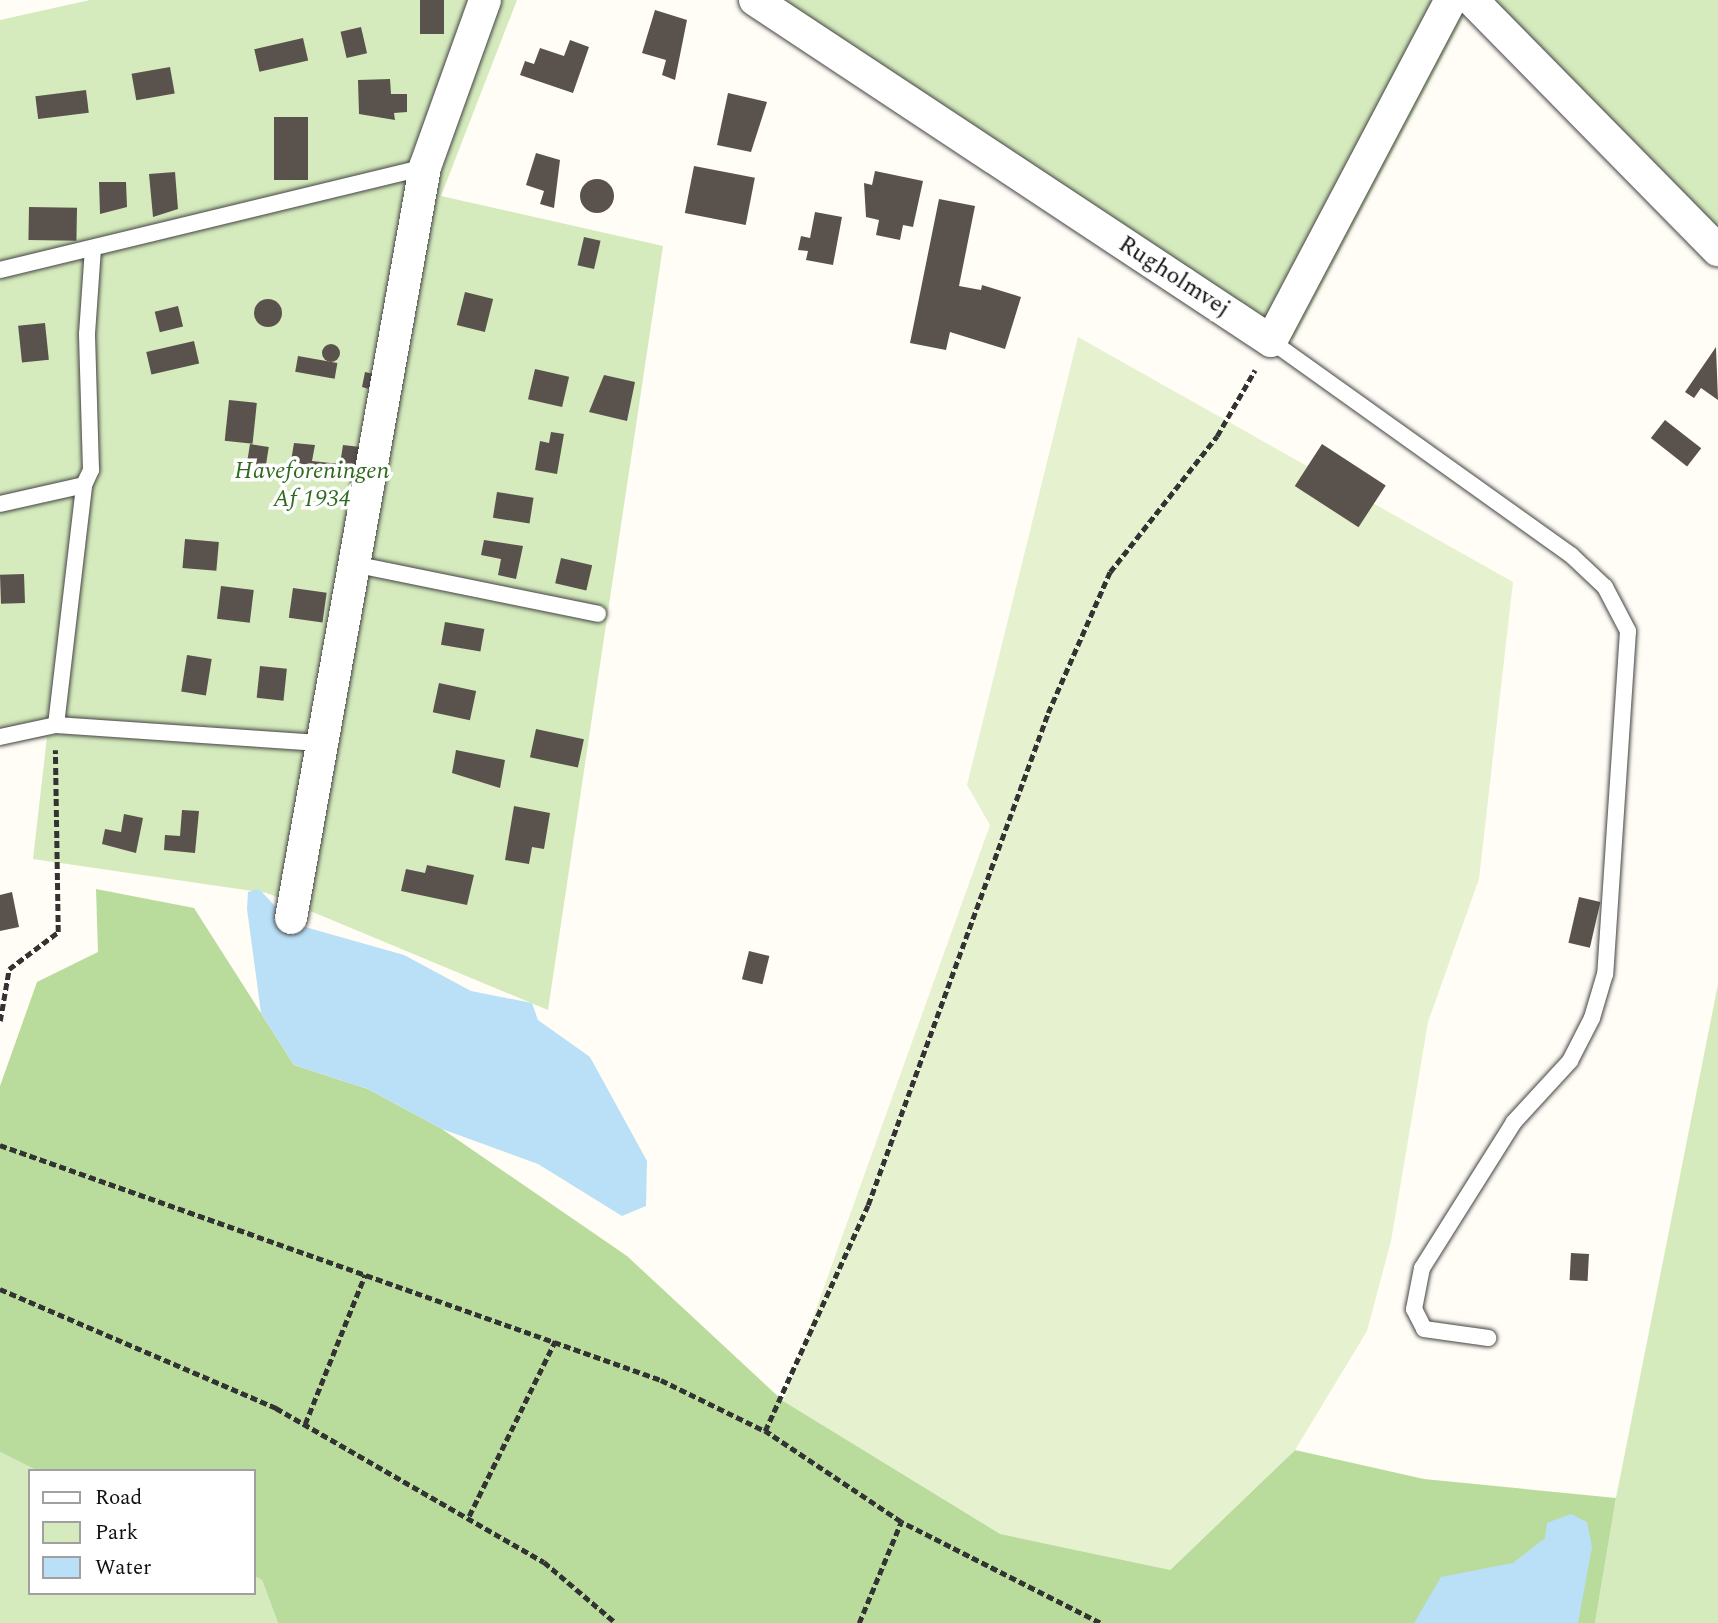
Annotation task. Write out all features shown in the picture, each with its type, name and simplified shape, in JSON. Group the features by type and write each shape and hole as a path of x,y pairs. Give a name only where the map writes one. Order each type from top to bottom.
{"street":[{"path":"291,918 319,743 425,167 485,0"},
{"name":"Rugholmvej","path":"755,0 1271,341"},
{"path":"1271,341 1451,0"},
{"path":"1472,0 1718,250"}],"lane":[{"path":"0,270 425,167"},
{"path":"56,725 83,485 91,470 87,334 93,249"},
{"path":"1271,341 1571,555 1605,587 1628,631 1605,974 1592,1018 1570,1061 1514,1122 1422,1268 1414,1309 1424,1329 1488,1338"},
{"path":"0,504 83,485"},
{"path":"353,564 598,614"},
{"path":"0,737 56,725 319,743"}],"path":[{"path":"765,1430 868,1205 1048,713 1110,572 1217,436 1271,341"},
{"path":"0,1021 9,969 58,932 56,725"},
{"path":"0,1145 661,1380 765,1430 901,1522 1100,1623"},
{"path":"305,1424 365,1275"},
{"path":"0,1289 236,1387 305,1424 469,1516 544,1562 616,1623"},
{"path":"469,1516 555,1342"},
{"path":"859,1623 901,1522"}],"green space":[{"name":"Haveforeningen Af 1934","path":"90,0 517,0 441,196 663,246 548,1010 267,893 33,859 47,737 0,745 0,20"},
{"path":"778,0 1444,0 1463,18 1293,340"},
{"path":"1491,0 1718,0 1718,230"},
{"path":"1078,337 1513,582 1479,879 1428,1022 1391,1241 1367,1331 1295,1450 1170,1570 1000,1534 783,1401 990,825 967,785"},
{"path":"96,889 194,908 294,1065 368,1089 442,1129 627,1256 783,1401 1170,1570 1295,1450 1424,1479 1616,1498 1595,1623 278,1623 262,1580 256,1577 256,1469 34,1469 0,1452 0,1086 37,982 98,952"},
{"path":"1718,984 1718,1623 1595,1623 1616,1498"},
{"path":"0,1452 34,1469 28,1469 28,1595 256,1595 256,1577 262,1580 278,1623 0,1623"}],"water":[{"path":"259,889 291,923 404,955 471,991 532,1003 538,1020 590,1057 647,1161 646,1206 622,1216 538,1164 442,1129 368,1089 294,1065 261,1013 247,909 248,892"},
{"path":"1571,1514 1587,1522 1592,1547 1578,1623 1414,1623 1441,1577 1513,1563 1545,1538 1547,1523"}],"building":[{"path":"420,0 444,0 444,34 420,34"},
{"path":"655,10 687,20 675,80 662,75 666,60 642,53"},
{"path":"361,27 367,53 347,58 341,32"},
{"path":"303,38 308,60 259,72 254,49"},
{"path":"570,40 589,47 573,93 520,75 525,61 534,64 540,48 564,56"},
{"path":"170,67 175,94 136,100 132,74"},
{"path":"390,79 391,94 407,94 407,112 394,113 395,120 359,114 358,80"},
{"path":"86,90 89,113 38,119 35,96"},
{"path":"728,93 767,102 751,152 717,145"},
{"path":"274,117 308,117 308,180 274,180"},
{"path":"536,153 560,160 554,208 540,204 544,191 526,185"},
{"path":"694,166 755,178 746,225 685,213"},
{"path":"875,171 923,181 913,227 903,225 900,240 876,235 879,220 866,217 864,183 872,185"},
{"path":"175,172 178,209 153,217 149,174"},
{"path":"597,179 609,184 614,196 609,208 597,213 585,208 580,196 585,184"},
{"path":"99,182 126,182 127,207 100,214"},
{"path":"939,199 975,206 959,286 981,290 982,285 1021,297 1005,349 950,332 946,350 910,343"},
{"path":"29,207 77,208 76,241 28,240"},
{"path":"815,212 842,217 833,265 806,260 808,251 798,250 801,236 810,238"},
{"path":"584,237 601,241 594,269 577,265"},
{"path":"465,292 493,299 485,332 457,325"},
{"path":"268,299 278,303 282,313 278,323 268,327 258,323 254,313 258,303"},
{"path":"178,306 183,326 160,332 155,312"},
{"path":"45,323 49,360 22,363 18,326"},
{"path":"194,341 199,363 151,374 146,352"},
{"path":"331,344 337,347 340,353 337,359 331,362 325,359 322,353 325,347"},
{"path":"1716,347 1718,400 1701,388 1694,398 1685,392"},
{"path":"298,356 337,363 335,379 295,372"},
{"path":"535,369 569,377 562,407 528,399"},
{"path":"365,372 374,374 369,389 362,387"},
{"path":"604,375 635,382 627,421 589,412"},
{"path":"229,400 257,403 253,444 225,441"},
{"path":"1665,420 1701,448 1687,466 1651,438"},
{"path":"551,432 564,434 557,474 535,470 540,441 549,443"},
{"path":"294,443 315,445 312,461 340,464 343,445 360,447 355,478 291,461"},
{"path":"250,444 269,447 266,467 247,464"},
{"path":"1322,444 1386,485 1359,527 1295,486"},
{"path":"497,492 534,498 529,523 493,518"},
{"path":"185,539 219,542 216,571 182,568"},
{"path":"484,540 523,546 516,579 498,575 501,559 481,555"},
{"path":"561,558 592,565 586,591 555,583"},
{"path":"24,574 25,603 1,604 0,575"},
{"path":"221,586 254,590 250,623 217,619"},
{"path":"293,588 327,593 322,622 289,618"},
{"path":"445,622 484,629 480,652 441,645"},
{"path":"187,655 212,659 206,695 181,692"},
{"path":"260,666 287,669 284,701 257,698"},
{"path":"439,683 476,691 470,720 433,712"},
{"path":"536,729 584,739 578,768 530,757"},
{"path":"456,750 505,760 500,788 452,773"},
{"path":"514,806 550,813 544,849 532,847 529,864 505,860"},
{"path":"182,810 199,811 195,853 164,850 165,835 180,836"},
{"path":"124,814 143,818 136,853 102,844 105,829 121,832"},
{"path":"427,865 474,875 467,905 401,891 406,869 425,873"},
{"path":"12,892 19,927 0,931 0,895"},
{"path":"1579,897 1600,902 1590,948 1568,943"},
{"path":"749,951 769,956 762,984 742,979"},
{"path":"1571,1253 1589,1254 1588,1281 1570,1280"}]}
